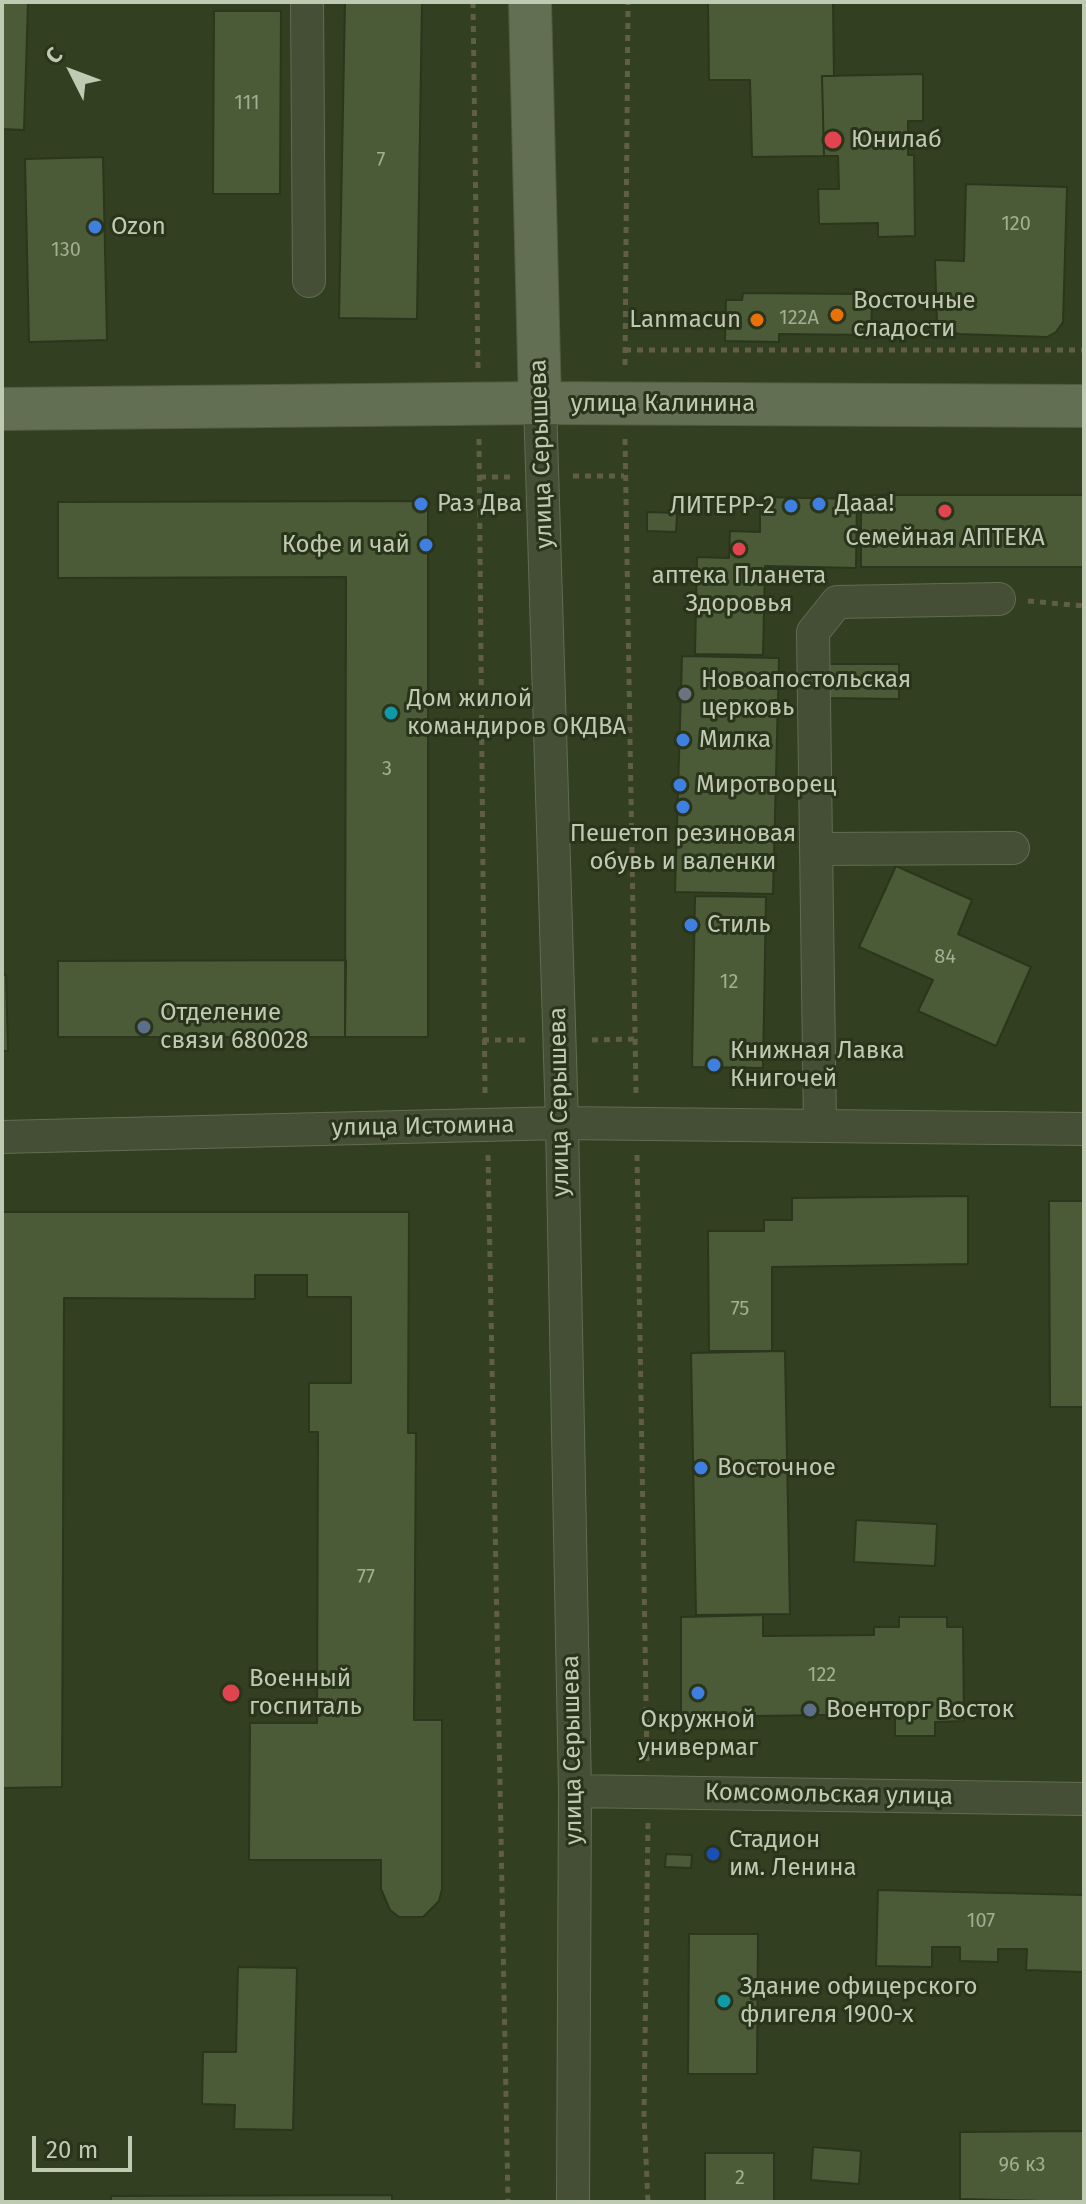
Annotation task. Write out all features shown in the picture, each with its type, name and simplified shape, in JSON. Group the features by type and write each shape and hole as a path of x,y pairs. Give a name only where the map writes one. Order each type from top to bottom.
{"main road":[{"name":"улица Серышева","path":"530,2 540,403"},
{"name":"улица Калинина","path":"2,409 540,403 1084,406"}],"street":[{"path":"307,2 309,281"},
{"name":"улица Серышева","path":"540,403 562,1123 575,1791 573,2202"},
{"path":"820,1126 813,632 837,602 999,599"},
{"path":"816,849 1013,848"},
{"name":"улица Истомина","path":"2,1137 562,1123 1084,1129"},
{"name":"Комсомольская улица","path":"575,1791 1084,1799"}],"path":[{"path":"625,350 1084,350"},
{"path":"999,599 1084,606"}],"building":[{"path":"2,2 28,2 24,130 2,129"},
{"path":"345,2 422,2 417,319 339,318"},
{"path":"708,2 833,2 834,76 822,76 824,156 752,157 750,80 709,80"},
{"path":"214,11 281,11 280,194 213,194"},
{"path":"923,74 923,121 908,121 908,155 914,155 915,236 878,237 878,223 819,224 818,189 839,189 838,156 824,156 822,76"},
{"path":"103,157 107,340 29,342 25,159"},
{"path":"966,184 1067,187 1063,322 1056,332 1047,337 959,334 942,329 937,323 935,260 964,261"},
{"path":"743,293 855,294 855,302 872,302 871,335 779,334 779,342 725,341 726,300 742,300"},
{"path":"861,495 1084,495 1084,567 861,567"},
{"path":"760,497 857,499 856,568 765,566 763,655 695,654 697,557 729,558 730,531 760,532"},
{"path":"428,501 428,1037 345,1037 346,577 58,578 58,502"},
{"path":"647,512 677,513 676,532 647,531"},
{"path":"682,656 779,658 773,894 675,892"},
{"path":"828,664 899,664 899,699 828,698"},
{"path":"896,866 972,900 958,934 1031,967 996,1046 918,1011 933,980 859,947"},
{"path":"695,896 766,897 763,1068 692,1067"},
{"path":"346,960 345,1037 58,1037 58,961"},
{"path":"2,975 6,975 8,1051 2,1051"},
{"path":"968,1196 968,1264 772,1267 772,1351 709,1351 708,1231 764,1231 764,1220 792,1220 792,1198"},
{"path":"1049,1201 1084,1201 1084,1407 1050,1407"},
{"path":"2,1212 409,1212 408,1433 416,1433 414,1720 442,1720 442,1889 439,1901 423,1917 399,1917 390,1910 381,1889 381,1860 249,1860 250,1723 317,1723 318,1432 309,1432 309,1383 351,1383 351,1297 307,1297 307,1275 255,1275 255,1299 64,1298 62,1787 2,1788"},
{"path":"785,1351 790,1614 696,1615 691,1353"},
{"path":"856,1520 937,1524 935,1566 854,1562"},
{"path":"763,1615 763,1636 874,1635 874,1627 899,1627 899,1617 947,1617 947,1627 963,1627 964,1721 935,1722 935,1736 895,1736 895,1714 681,1717 681,1617"},
{"path":"666,1854 692,1855 691,1868 665,1867"},
{"path":"878,1890 1084,1895 1084,1972 1026,1970 1027,1949 998,1949 998,1962 960,1961 960,1947 932,1947 932,1967 876,1966"},
{"path":"689,1934 758,1934 757,2074 688,2074"},
{"path":"238,1967 297,1968 293,2130 234,2129 235,2105 202,2104 203,2052 236,2052"},
{"path":"1084,2131 1084,2202 960,2199 960,2132"},
{"path":"813,2147 861,2151 859,2184 811,2180"},
{"path":"705,2153 774,2153 774,2202 705,2202"},
{"path":"392,2195 392,2202 111,2202 111,2196"}],"place":[{"name":"Юнилаб","path":"833,140"},
{"name":"Ozon","path":"95,227"},
{"name":"Восточные сладости","path":"837,315"},
{"name":"Lanmacun","path":"757,320"},
{"name":"Раз Два","path":"421,504"},
{"name":"Дааа!","path":"819,504"},
{"name":"ЛИТЕРР-2","path":"791,506"},
{"name":"Семейная АПТЕКА","path":"945,511"},
{"name":"Кофе и чай","path":"426,545"},
{"name":"аптека Планета Здоровья","path":"739,549"},
{"name":"Новоапостольская церковь","path":"685,694"},
{"name":"Дом жилой командиров ОКДВА","path":"391,713"},
{"name":"Милка","path":"683,740"},
{"name":"Миротворец","path":"680,785"},
{"name":"Пешетоп резиновая обувь и валенки","path":"683,807"},
{"name":"Стиль","path":"691,925"},
{"name":"Отделение связи 680028","path":"144,1027"},
{"name":"Книжная Лавка Книгочей","path":"714,1065"},
{"name":"Восточное","path":"701,1468"},
{"name":"Военный госпиталь","path":"231,1693"},
{"name":"Окружной универмаг","path":"698,1693"},
{"name":"Военторг Восток","path":"810,1710"},
{"name":"Стадион им. Ленина","path":"713,1854"},
{"name":"Здание офицерского флигеля 1900-х","path":"724,2001"}]}
